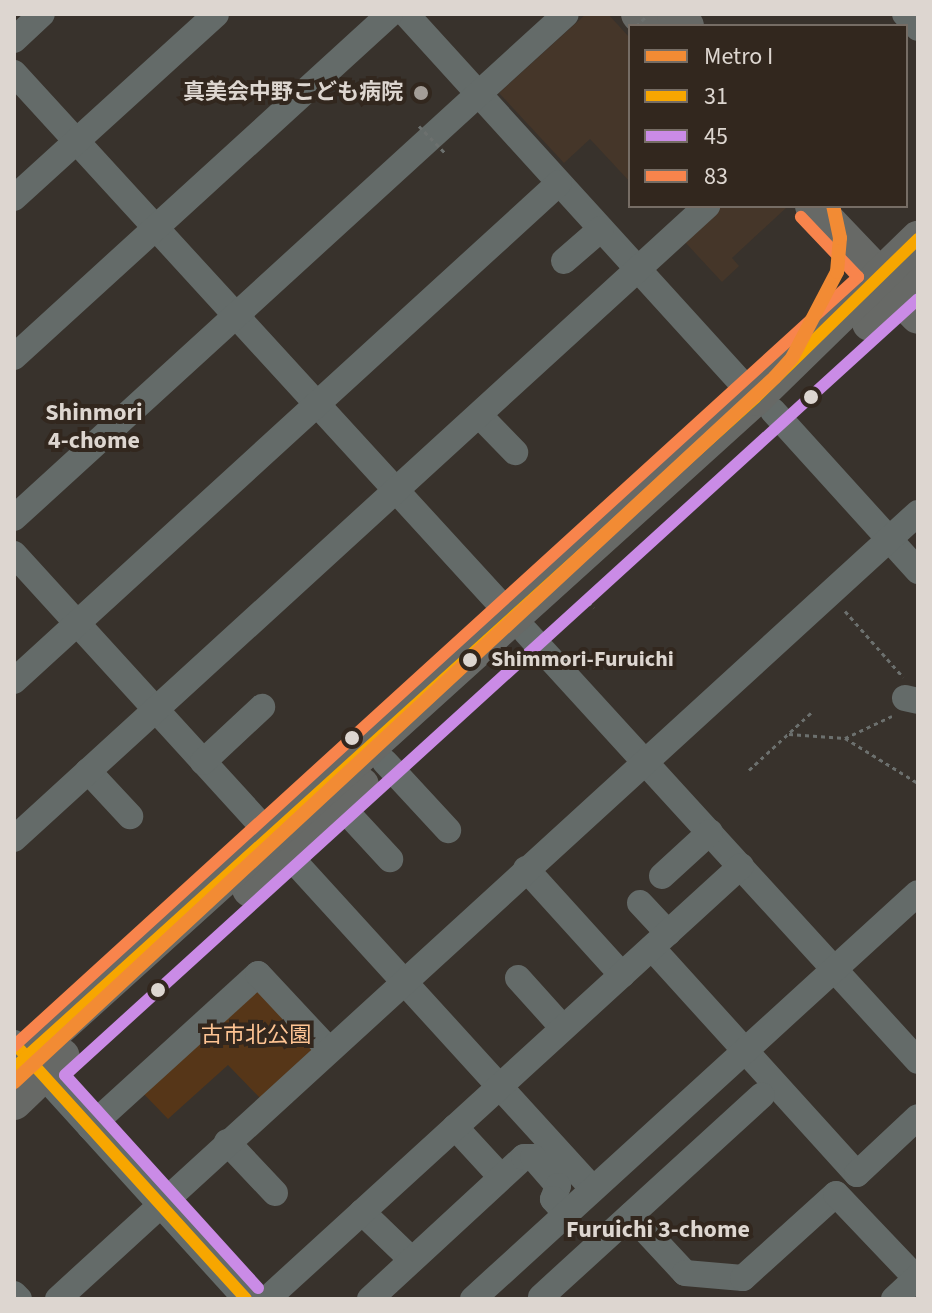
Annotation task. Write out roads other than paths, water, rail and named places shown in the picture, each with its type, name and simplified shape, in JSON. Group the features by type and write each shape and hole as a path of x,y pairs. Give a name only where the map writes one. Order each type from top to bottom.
{"highway":[{"path":"816,208 908,278"},
{"path":"847,208 908,278"},
{"path":"14,1102 24,1061 279,845 764,404 908,278"},
{"path":"279,845 340,805 519,625"}],"street":[{"path":"14,40 42,14"},
{"path":"14,198 216,14"},
{"path":"14,357 390,14"},
{"path":"406,14 638,270 918,571"},
{"path":"14,518 566,14"},
{"path":"14,73 918,1061"},
{"path":"14,681 559,183"},
{"path":"14,839 705,208"},
{"path":"564,261 601,229"},
{"path":"479,415 515,452"},
{"path":"58,1299 918,513"},
{"path":"14,554 500,1086 541,1149 558,1186 553,1199 566,1214"},
{"path":"203,762 262,707"},
{"path":"385,762 448,830"},
{"path":"88,771 130,816"},
{"path":"340,805 390,859"},
{"path":"662,876 710,832"},
{"path":"267,1299 741,866"},
{"path":"526,869 622,975"},
{"path":"473,1299 918,893"},
{"path":"640,903 660,940 746,1050 857,1174 918,1117"},
{"path":"90,1127 258,974 329,1050"},
{"path":"518,978 563,1028"},
{"path":"24,1061 90,1127 246,1299"},
{"path":"541,1297 762,1095"},
{"path":"455,1127 501,1177"},
{"path":"227,1142 275,1193"},
{"path":"541,1149 593,1189"},
{"path":"370,1299 501,1177 524,1157 541,1149"},
{"path":"631,1215 685,1273 743,1278 836,1194 917,1278 894,1299"},
{"path":"362,1212 412,1260"},
{"path":"14,1294 19,1299"}],"metro line":[{"name":"I","path":"14,1082 775,377 792,358 837,272 840,238 833,208"}],"place":[{"name":"真美会中野こども病院","path":"421,93"},
{"name":"Shimmori-Furuichi","path":"470,660"}],"district":[{"name":"Shinmori 4-chome","path":"94,427"},
{"name":"Furuichi 3-chome","path":"658,1230"}],"park label":[{"name":"古市北公園","path":"256,1036"}]}
